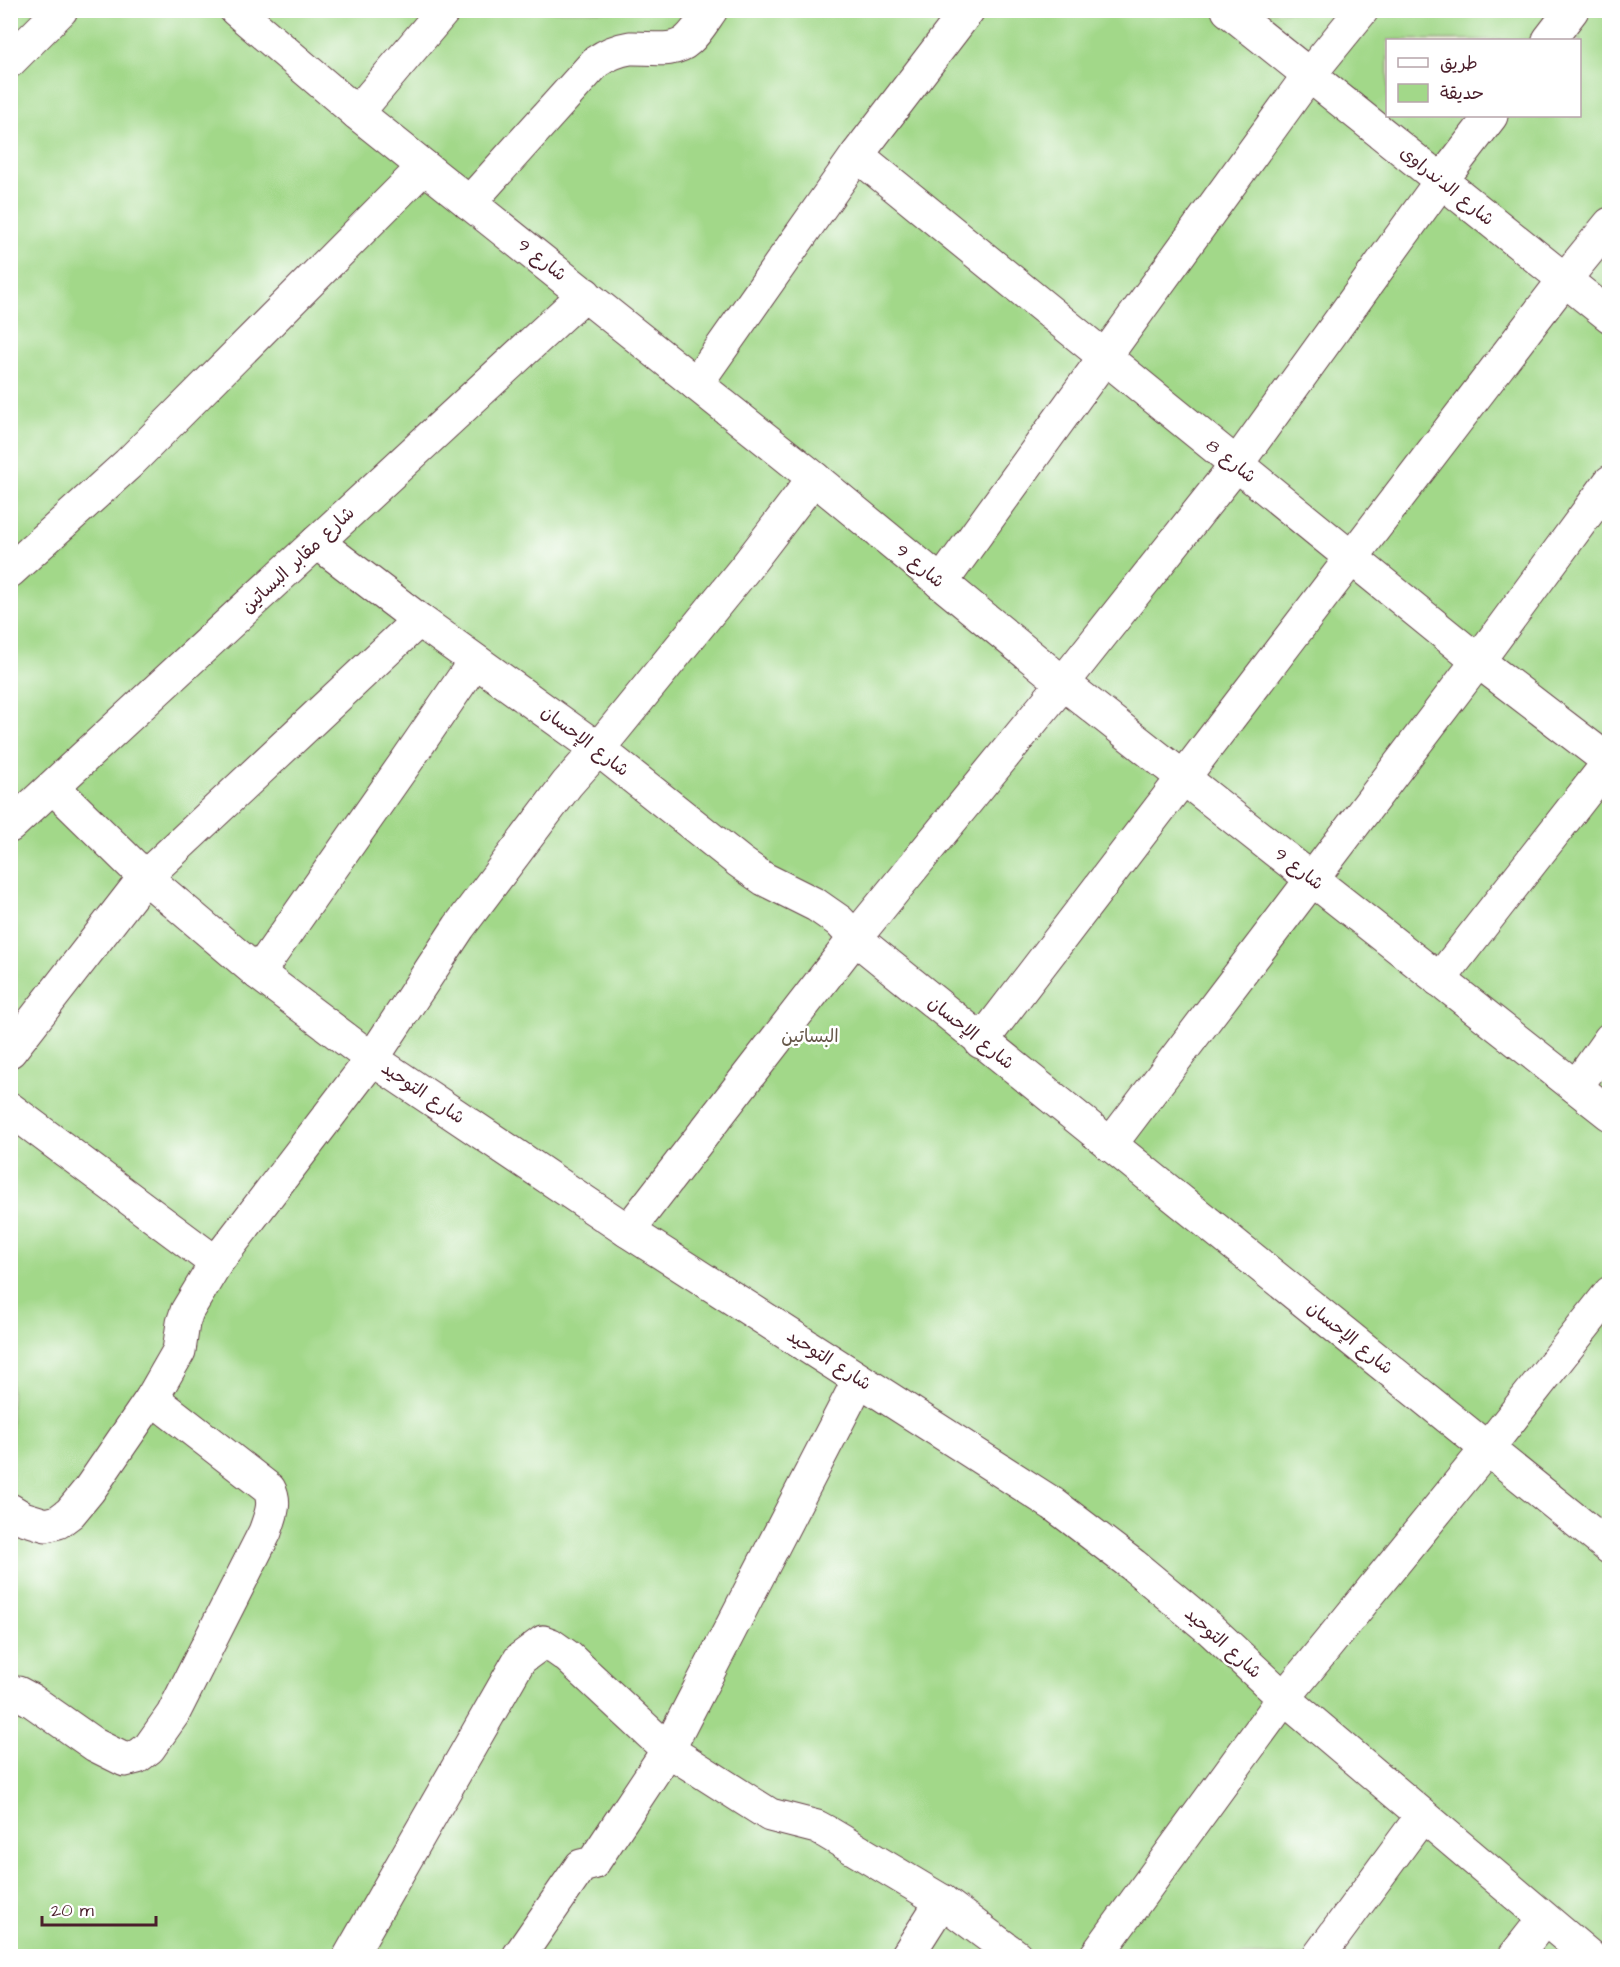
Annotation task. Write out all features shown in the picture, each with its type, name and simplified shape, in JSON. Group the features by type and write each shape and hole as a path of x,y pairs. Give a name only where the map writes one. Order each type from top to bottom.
{"street":[{"path":"10,61 61,10"},
{"name":"شارع 9","path":"236,10 357,113 814,478 1063,683 1610,1113"},
{"path":"357,113 444,10"},
{"path":"470,203 596,62 617,51 631,48 664,49 680,45 687,41 711,10"},
{"path":"696,384 856,155 968,10"},
{"name":"شارع الدندراوى","path":"1228,10 1610,316"},
{"path":"941,583 1309,75 1362,10"},
{"path":"1550,39 1572,10"},
{"path":"628,1231 855,938 1063,683 1236,465 1440,181 1490,117"},
{"name":"شارع 8","path":"856,155 1478,661 1609,762"},
{"path":"10,571 128,464 424,167"},
{"path":"981,1042 1353,559 1565,279 1610,224"},
{"name":"شارع مقابر البساتين","path":"10,826 585,294"},
{"path":"10,1510 23,1518 46,1525 58,1522 70,1513 124,1441 152,1398 179,1351 187,1311 216,1263 372,1059 459,927 567,784 746,567 814,478"},
{"path":"1110,1145 1478,661 1610,482"},
{"name":"شارع الإحسان","path":"317,542 419,620 598,749 764,879 816,905 838,921 855,938 981,1042 1610,1548"},
{"path":"10,1051 145,877 419,620"},
{"path":"258,973 475,661"},
{"path":"1439,980 1609,762"},
{"name":"شارع التوحيد","path":"53,787 145,877 258,973 372,1059 628,1231 1062,1510 1210,1629 1284,1698 1589,1956"},
{"path":"1576,1087 1610,1040"},
{"path":"10,1109 216,1263"},
{"path":"1096,1956 1284,1698 1610,1293"},
{"path":"519,1956 581,1866 594,1863 668,1750 859,1380"},
{"path":"10,1693 18,1693 31,1700 107,1751 125,1760 137,1757 149,1748 173,1714 265,1532 273,1506 273,1495 269,1489 152,1398"},
{"path":"350,1956 520,1659 543,1642 568,1657 668,1750 770,1815 823,1830 942,1900 1016,1956"},
{"path":"1318,1956 1422,1816"},
{"path":"907,1956 942,1900"},
{"path":"1515,1956 1544,1919"}],"green space":[{"name":"البساتين","path":"11,11 1609,11 1609,1956 11,1956"}]}
